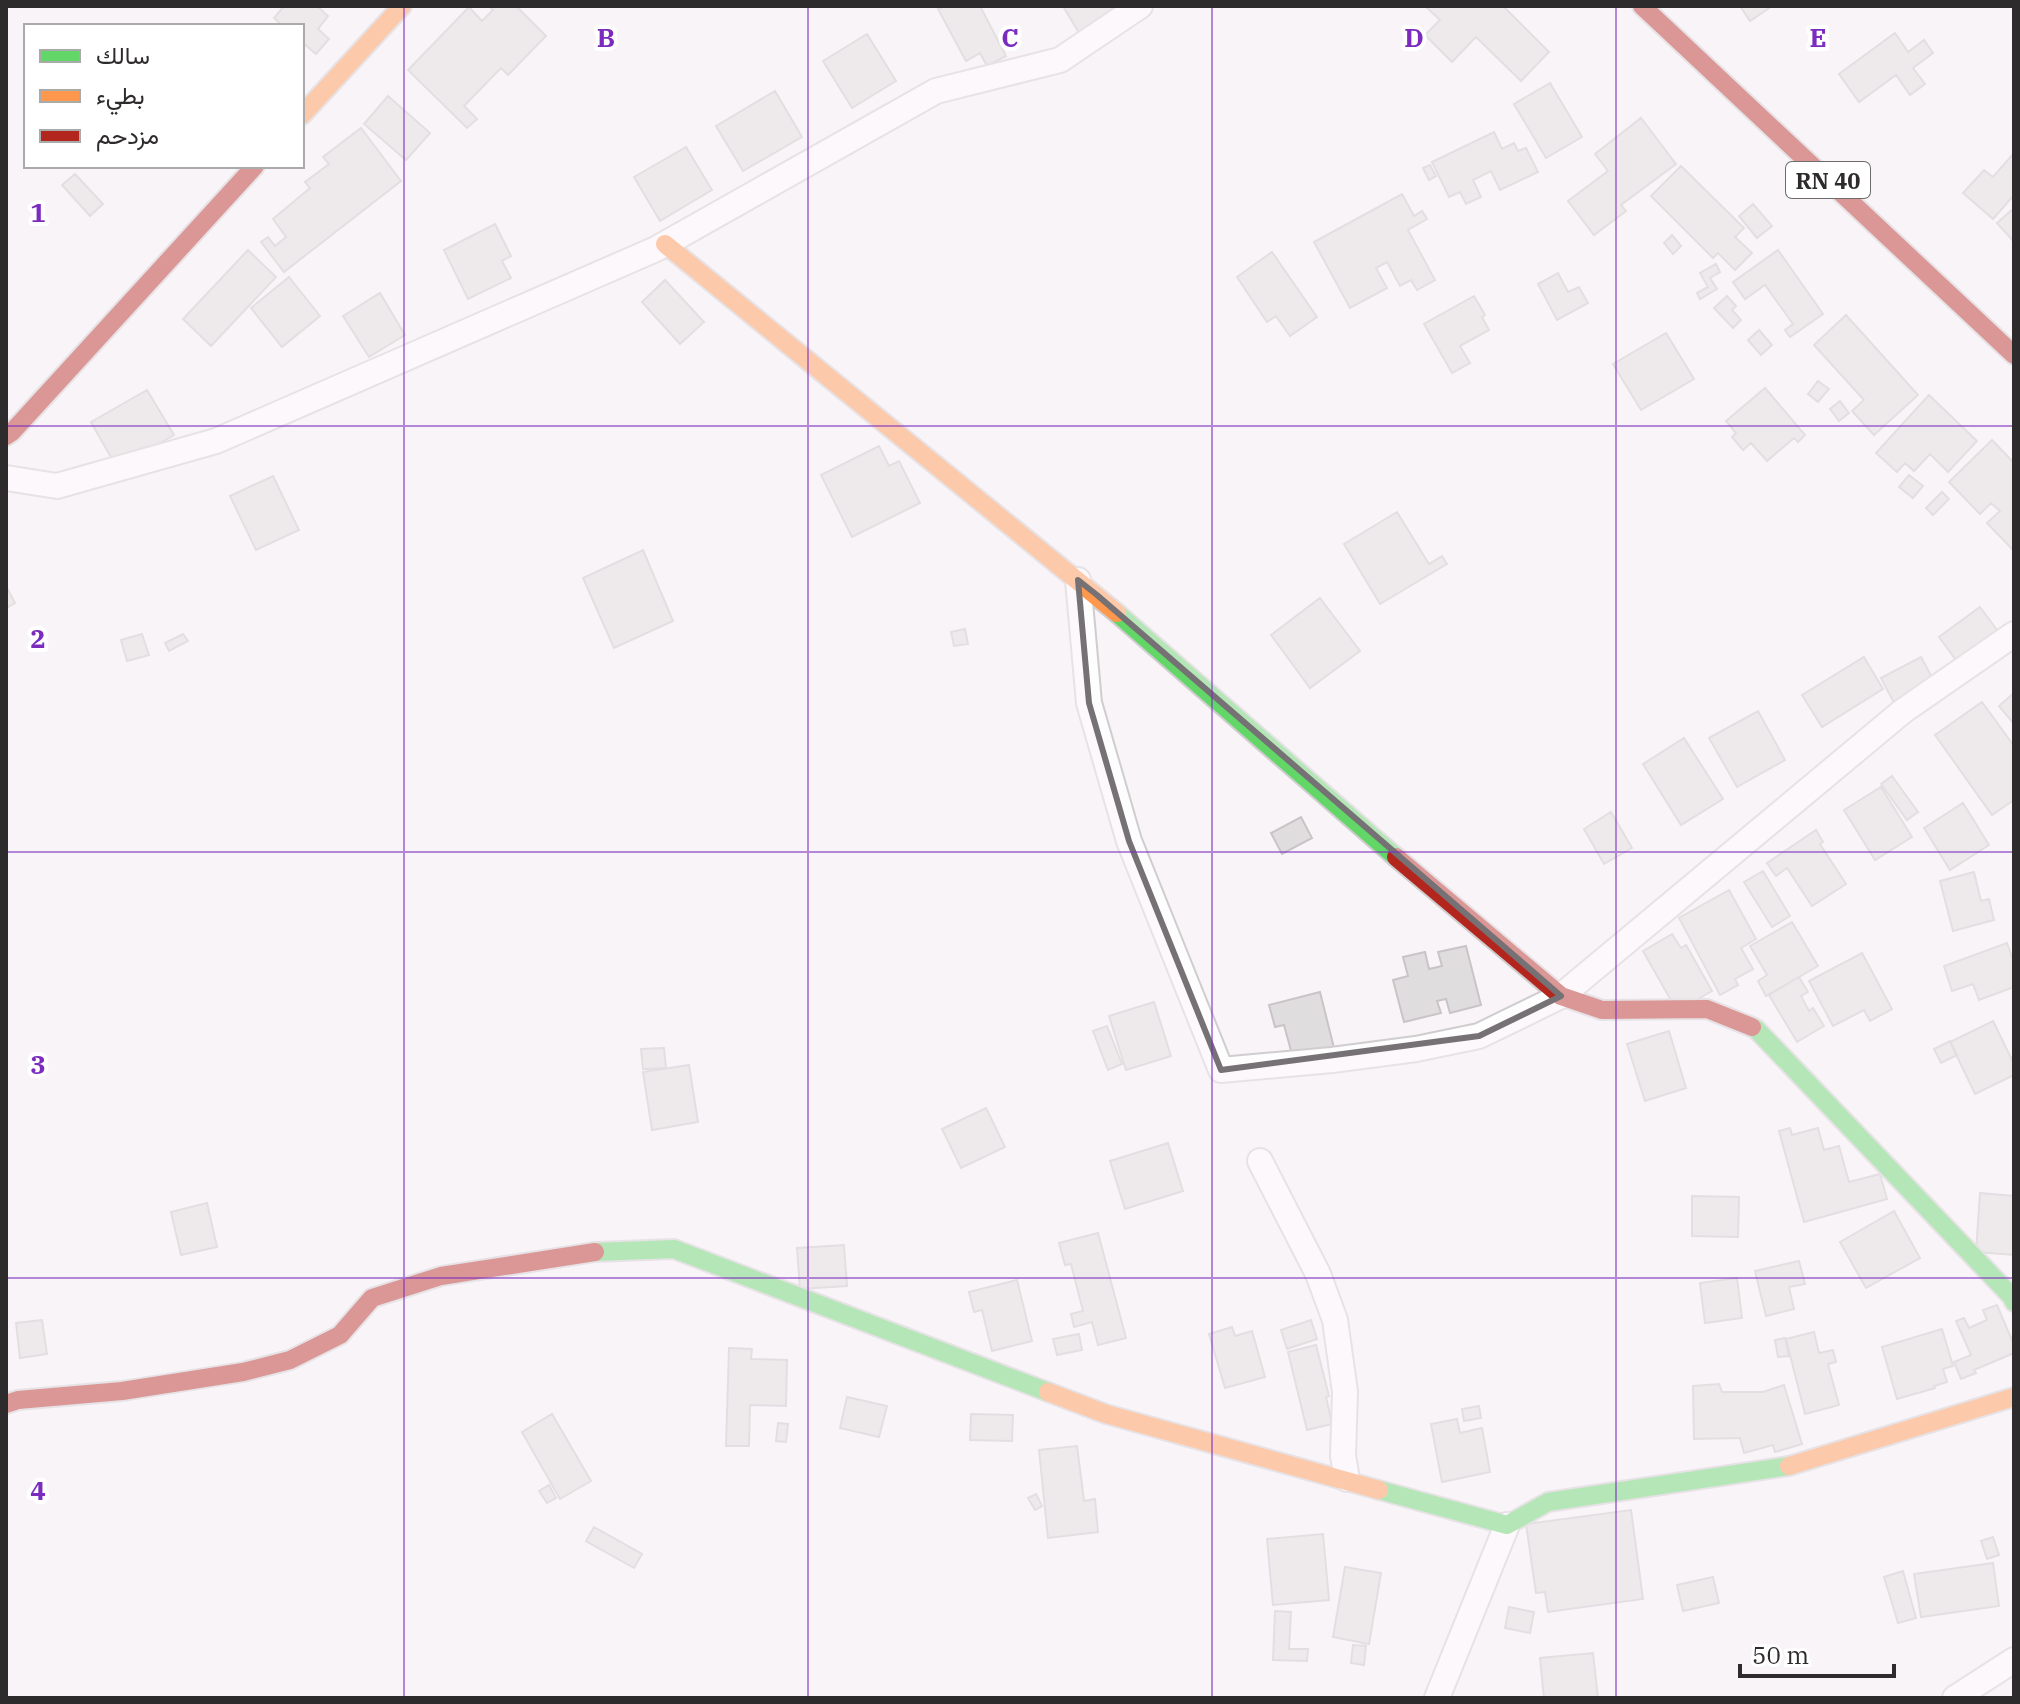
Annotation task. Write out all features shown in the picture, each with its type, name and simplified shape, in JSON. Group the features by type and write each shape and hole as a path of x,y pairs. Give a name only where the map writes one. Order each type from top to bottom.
{"street":[{"path":"304,113 402,6"},
{"path":"6,478 57,486 216,441 665,244 936,91 1060,60 1140,6"},
{"name":"RN 40","path":"1642,6 2014,355"},
{"path":"6,436 253,168"},
{"path":"665,244 1078,580 1561,996 1602,1010 1707,1009 1756,1029 2014,1302"},
{"path":"1078,580 1089,703 1129,841 1221,1070 1416,1049 1479,1036 1561,996 1903,711 2014,634"},
{"path":"1260,1161 1318,1274 1335,1320 1345,1392 1343,1456 1347,1479"},
{"path":"6,1404 18,1400 122,1391 182,1382 290,1360 340,1335 372,1298 441,1276 602,1251 674,1249 1106,1414 1507,1525"},
{"path":"1437,1698 1507,1525 1548,1502 1783,1468 2014,1397"},
{"path":"1955,1698 2014,1660"}],"highlighted area":[{"path":"1078,580 1097,595 1561,996 1479,1036 1221,1070 1129,841 1089,703"}],"building":[{"path":"284,6 317,6 328,16 318,29 329,39 316,54 304,44 304,24 281,24 274,18"},
{"path":"489,6 516,6 546,36 508,75 501,68 464,106 477,119 467,128 408,70 469,7 482,21 493,10"},
{"path":"945,6 980,6 1006,56 987,66 980,53 966,61 938,9"},
{"path":"1063,6 1132,6 1085,43"},
{"path":"1425,6 1503,6 1549,52 1521,81 1476,37 1452,62 1425,35 1440,20"},
{"path":"1740,6 1772,6 1750,21"},
{"path":"1895,33 1908,52 1924,40 1933,53 1913,68 1925,84 1910,95 1896,75 1859,102 1839,74"},
{"path":"867,34 896,81 852,108 823,61"},
{"path":"1550,83 1582,137 1546,158 1514,104"},
{"path":"775,91 802,137 743,171 716,126"},
{"path":"388,96 430,133 406,160 364,124"},
{"path":"1641,118 1676,164 1621,205 1626,211 1594,235 1568,201 1608,171 1595,154"},
{"path":"361,128 401,181 284,272 261,242 268,237 275,246 286,237 273,219 310,188 305,182 329,164 323,157"},
{"path":"1494,132 1502,149 1514,143 1518,151 1526,148 1538,172 1500,190 1491,171 1473,180 1481,197 1466,204 1460,192 1449,197 1432,162"},
{"path":"686,147 712,190 660,221 634,177"},
{"path":"2014,153 2014,195 1993,219 1963,193 1984,170 1993,177"},
{"path":"1430,165 1436,176 1429,180 1423,168"},
{"path":"1681,166 1744,228 1735,237 1752,253 1735,270 1718,253 1713,258 1651,196"},
{"path":"75,174 103,204 90,216 62,185"},
{"path":"1402,194 1414,216 1422,211 1427,219 1408,230 1435,280 1417,290 1411,280 1400,286 1387,262 1376,268 1387,288 1350,308 1314,242"},
{"path":"1753,204 1772,226 1757,238 1739,216"},
{"path":"2014,208 2014,242 1997,223"},
{"path":"495,224 511,256 502,261 511,278 468,299 444,250"},
{"path":"1672,235 1681,246 1673,254 1664,243"},
{"path":"248,250 276,277 211,346 183,319"},
{"path":"1778,250 1823,314 1790,337 1785,330 1793,324 1765,285 1745,299 1733,282"},
{"path":"1272,252 1317,317 1290,336 1276,316 1267,322 1237,277"},
{"path":"1716,264 1720,272 1710,278 1717,289 1700,299 1697,293 1708,287 1700,273"},
{"path":"1558,273 1568,292 1579,287 1588,303 1557,320 1538,284"},
{"path":"289,277 320,316 282,347 251,308"},
{"path":"665,280 704,322 680,344 642,302"},
{"path":"380,293 405,335 369,357 343,316"},
{"path":"1474,296 1489,330 1460,346 1470,363 1452,373 1424,324"},
{"path":"1727,296 1736,306 1732,310 1741,320 1733,328 1714,308"},
{"path":"1846,315 1918,395 1874,435 1852,411 1864,400 1814,345"},
{"path":"1759,330 1772,345 1761,355 1748,340"},
{"path":"1666,333 1694,379 1641,410 1613,364"},
{"path":"1818,381 1829,389 1818,402 1808,394"},
{"path":"1765,388 1805,435 1798,442 1794,438 1767,461 1751,443 1743,450 1732,437 1736,433 1726,421"},
{"path":"147,390 174,435 117,468 91,422"},
{"path":"1929,395 1977,441 1948,472 1930,454 1914,471 1905,463 1897,472 1876,453"},
{"path":"1840,401 1849,413 1839,421 1830,409"},
{"path":"1992,440 2014,463 2014,551 1987,523 2000,511 1991,503 1980,514 1949,482"},
{"path":"879,446 889,466 899,461 920,503 852,537 821,475"},
{"path":"1909,475 1923,486 1913,498 1899,487"},
{"path":"273,476 299,530 256,550 230,496"},
{"path":"1942,492 1949,499 1933,515 1926,508"},
{"path":"1397,512 1429,564 1442,556 1447,564 1380,604 1344,544"},
{"path":"643,550 673,621 614,648 583,578"},
{"path":"6,586 15,603 6,608"},
{"path":"1320,598 1360,651 1310,688 1271,635"},
{"path":"1980,607 2008,645 1967,675 1939,637"},
{"path":"965,629 968,644 954,646 951,632"},
{"path":"142,634 149,655 127,661 121,640"},
{"path":"183,634 188,641 169,651 165,643"},
{"path":"1864,657 1883,689 1822,727 1802,695"},
{"path":"1921,657 1935,683 1903,720 1881,678"},
{"path":"2014,693 2014,724 1999,706"},
{"path":"1982,702 2014,746 2014,800 1992,815 1935,735"},
{"path":"1758,711 1785,760 1737,787 1709,738"},
{"path":"1684,738 1723,799 1681,825 1643,764"},
{"path":"1892,776 1918,812 1907,820 1881,784"},
{"path":"1881,787 1912,837 1875,860 1844,810"},
{"path":"1963,803 1989,845 1950,870 1924,828"},
{"path":"1611,812 1632,848 1604,864 1584,829"},
{"path":"1301,817 1312,838 1282,854 1271,833"},
{"path":"1816,830 1823,842 1820,844 1846,884 1812,906 1787,868 1776,876 1767,863"},
{"path":"1763,871 1790,916 1772,927 1744,882"},
{"path":"1974,872 1981,901 1989,899 1994,920 1953,931 1940,881"},
{"path":"1729,890 1756,939 1741,948 1753,969 1735,979 1738,985 1720,995 1679,918"},
{"path":"1792,922 1818,966 1766,996 1758,981 1767,975 1750,946"},
{"path":"1672,934 1681,948 1686,945 1712,991 1677,1011 1643,951"},
{"path":"2007,943 2014,963 2014,987 1979,1000 1973,984 1952,991 1944,966"},
{"path":"1466,946 1481,1005 1450,1013 1446,999 1437,1001 1441,1013 1404,1022 1393,980 1408,976 1403,957 1425,952 1429,969 1442,966 1438,952"},
{"path":"1862,953 1892,1009 1870,1021 1864,1010 1833,1026 1809,981"},
{"path":"1799,977 1808,992 1801,996 1809,1011 1813,1008 1824,1026 1797,1042 1769,995"},
{"path":"1320,992 1334,1048 1293,1058 1284,1025 1275,1027 1269,1005"},
{"path":"1154,1002 1171,1056 1126,1070 1109,1016"},
{"path":"1993,1021 2014,1064 2014,1075 1975,1094 1950,1042"},
{"path":"1107,1026 1122,1064 1108,1070 1093,1031"},
{"path":"1669,1031 1686,1088 1645,1101 1627,1044"},
{"path":"1950,1041 1957,1055 1941,1063 1934,1049"},
{"path":"664,1048 666,1068 643,1069 641,1049"},
{"path":"689,1065 698,1122 652,1130 643,1072"},
{"path":"986,1108 1005,1147 961,1168 942,1129"},
{"path":"1790,1128 1792,1135 1818,1128 1824,1150 1839,1146 1849,1182 1880,1174 1887,1199 1804,1222 1779,1131"},
{"path":"1168,1143 1183,1191 1125,1209 1110,1161"},
{"path":"1980,1193 2014,1196 2014,1255 1976,1252"},
{"path":"1692,1196 1739,1197 1738,1237 1692,1236"},
{"path":"207,1203 217,1247 181,1255 171,1212"},
{"path":"1894,1211 1920,1258 1866,1288 1840,1242"},
{"path":"1098,1233 1126,1338 1098,1345 1092,1322 1074,1327 1071,1314 1083,1311 1071,1264 1065,1265 1059,1243"},
{"path":"844,1245 847,1286 800,1289 797,1248"},
{"path":"1799,1261 1805,1284 1789,1287 1794,1309 1766,1316 1755,1271"},
{"path":"1737,1278 1742,1318 1705,1323 1700,1283"},
{"path":"1017,1280 1032,1341 992,1351 982,1310 974,1312 969,1292"},
{"path":"1997,1305 2014,1345 2014,1353 1961,1379 1954,1362 1971,1355 1956,1321 1964,1318 1969,1328 1987,1320 1983,1310"},
{"path":"42,1320 47,1354 20,1358 16,1323"},
{"path":"1311,1320 1317,1339 1287,1349 1281,1330"},
{"path":"1232,1327 1235,1336 1252,1331 1265,1377 1225,1388 1209,1334"},
{"path":"1942,1329 1953,1366 1943,1369 1947,1382 1897,1399 1882,1347"},
{"path":"1814,1332 1819,1353 1833,1350 1836,1362 1828,1364 1839,1405 1805,1414 1786,1339"},
{"path":"1079,1334 1082,1350 1057,1355 1053,1339"},
{"path":"1785,1338 1789,1356 1778,1357 1775,1340"},
{"path":"1316,1345 1329,1396 1326,1397 1332,1424 1307,1430 1288,1352"},
{"path":"729,1348 752,1349 751,1359 787,1360 786,1406 750,1405 749,1446 726,1446"},
{"path":"1719,1384 1722,1392 1763,1392 1784,1385 1802,1444 1775,1452 1773,1445 1744,1453 1740,1438 1694,1439 1693,1386"},
{"path":"847,1397 887,1406 879,1437 840,1428"},
{"path":"1479,1406 1481,1418 1464,1421 1462,1409"},
{"path":"552,1414 591,1481 560,1499 522,1432"},
{"path":"971,1414 1013,1415 1012,1441 970,1440"},
{"path":"1457,1419 1460,1433 1482,1428 1490,1472 1442,1482 1431,1424"},
{"path":"778,1423 788,1424 786,1442 776,1441"},
{"path":"1077,1446 1084,1501 1095,1499 1098,1532 1048,1538 1039,1450"},
{"path":"549,1485 556,1498 547,1503 539,1491"},
{"path":"1036,1494 1042,1506 1035,1510 1028,1498"},
{"path":"1631,1510 1643,1599 1548,1612 1545,1592 1536,1593 1526,1524"},
{"path":"594,1527 642,1554 634,1568 586,1541"},
{"path":"1323,1534 1329,1600 1273,1605 1267,1539"},
{"path":"1993,1537 1999,1555 1987,1559 1981,1541"},
{"path":"1993,1563 1999,1606 1921,1617 1914,1574"},
{"path":"1345,1567 1381,1573 1369,1644 1333,1637"},
{"path":"1903,1571 1916,1618 1898,1623 1884,1577"},
{"path":"1713,1577 1719,1603 1683,1611 1677,1585"},
{"path":"1509,1607 1534,1612 1530,1633 1505,1628"},
{"path":"1275,1611 1291,1612 1289,1649 1308,1649 1307,1661 1273,1660"},
{"path":"1353,1645 1366,1646 1364,1665 1351,1663"},
{"path":"1593,1653 1598,1698 1544,1698 1540,1658"}],"traffic: fast":[{"path":"1117,613 1396,857"},
{"path":"1752,1027 2014,1302"},
{"path":"595,1252 674,1249 1048,1392"},
{"path":"1379,1490 1507,1525 1548,1502 1789,1466"}],"traffic: slow":[{"path":"304,113 402,6"},
{"path":"665,244 1117,613"},
{"path":"1048,1392 1106,1414 1379,1490"},
{"path":"1789,1466 2014,1397"}],"traffic: jam":[{"path":"1642,6 2014,355"},
{"path":"6,436 253,168"},
{"path":"1396,857 1561,996 1602,1010 1707,1009 1752,1027"},
{"path":"6,1404 18,1400 122,1391 243,1372 290,1360 340,1335 372,1298 441,1276 595,1252"}]}
